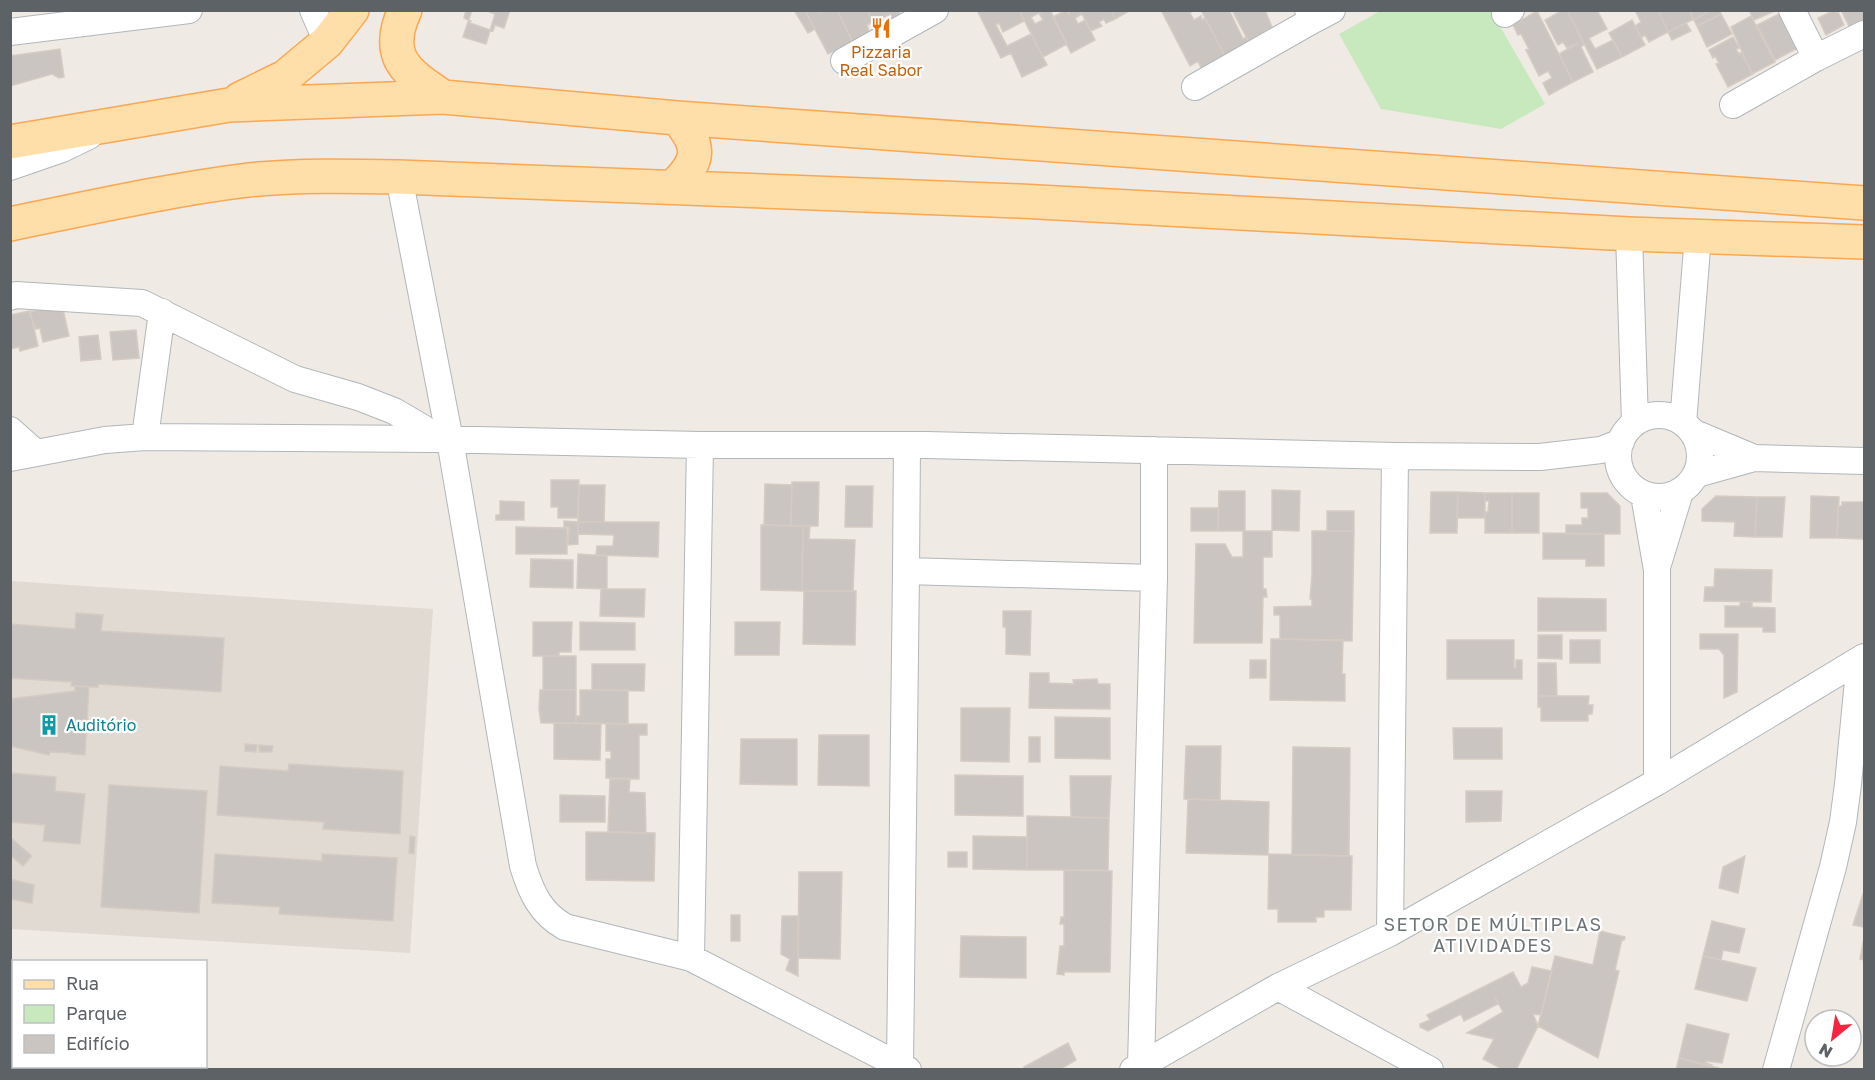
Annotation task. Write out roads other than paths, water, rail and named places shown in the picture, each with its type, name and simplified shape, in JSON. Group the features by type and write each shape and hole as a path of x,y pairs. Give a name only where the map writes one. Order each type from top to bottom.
{"main road":[{"path":"229,105 285,77 327,42 352,10"},
{"path":"405,10 400,20 397,51 404,66 419,81 443,97"},
{"path":"10,142 229,105 443,97 677,118 1864,203"},
{"path":"673,187 688,172 694,162 695,150 689,131 677,118"},
{"path":"1441,224 1433,219 1426,210 1426,201 1428,192 1446,174"},
{"path":"10,224 138,197 249,180 324,176 1020,201 1629,234 1864,242"}],"street":[{"path":"10,32 189,10"},
{"path":"313,10 327,42"},
{"path":"1792,10 1816,58"},
{"path":"844,61 921,14"},
{"path":"1194,87 1318,14"},
{"path":"1733,105 1864,33"},
{"path":"10,167 62,149 105,126"},
{"path":"399,177 442,439 523,866 530,889 540,907 554,921 565,927 691,958 904,1067 907,445"},
{"path":"1629,234 1628,432 1618,449 1618,460 1624,477 1634,489 1656,498 1669,496 1689,483 1754,458 1864,461"},
{"path":"1656,570 1700,452 1698,441 1688,427 1698,236"},
{"path":"10,297 16,295 142,303 295,379 358,397 394,411 442,439"},
{"path":"145,437 162,312"},
{"path":"10,458 105,440 145,437 442,439 700,446 907,445 1540,457 1601,450 1651,416 1668,416 1754,458"},
{"path":"10,430 36,453"},
{"path":"691,958 700,446"},
{"path":"1136,1067 1154,578 1154,450"},
{"path":"1390,933 1395,456"},
{"path":"1540,457 1592,466 1624,477"},
{"path":"1644,495 1656,570 1658,782"},
{"path":"906,572 1154,578"},
{"path":"1136,1067 1278,987 1390,933 1658,782 1862,659"},
{"path":"1776,1070 1833,867 1843,822 1862,659"},
{"path":"1278,987 1430,1070"}],"place":[{"name":"Pizzaria Real Sabor","path":"881,28"},
{"name":"Auditório","path":"49,725"}],"district":[{"name":"SETOR DE MÚLTIPLAS ATIVIDADES","path":"1493,934"}]}
